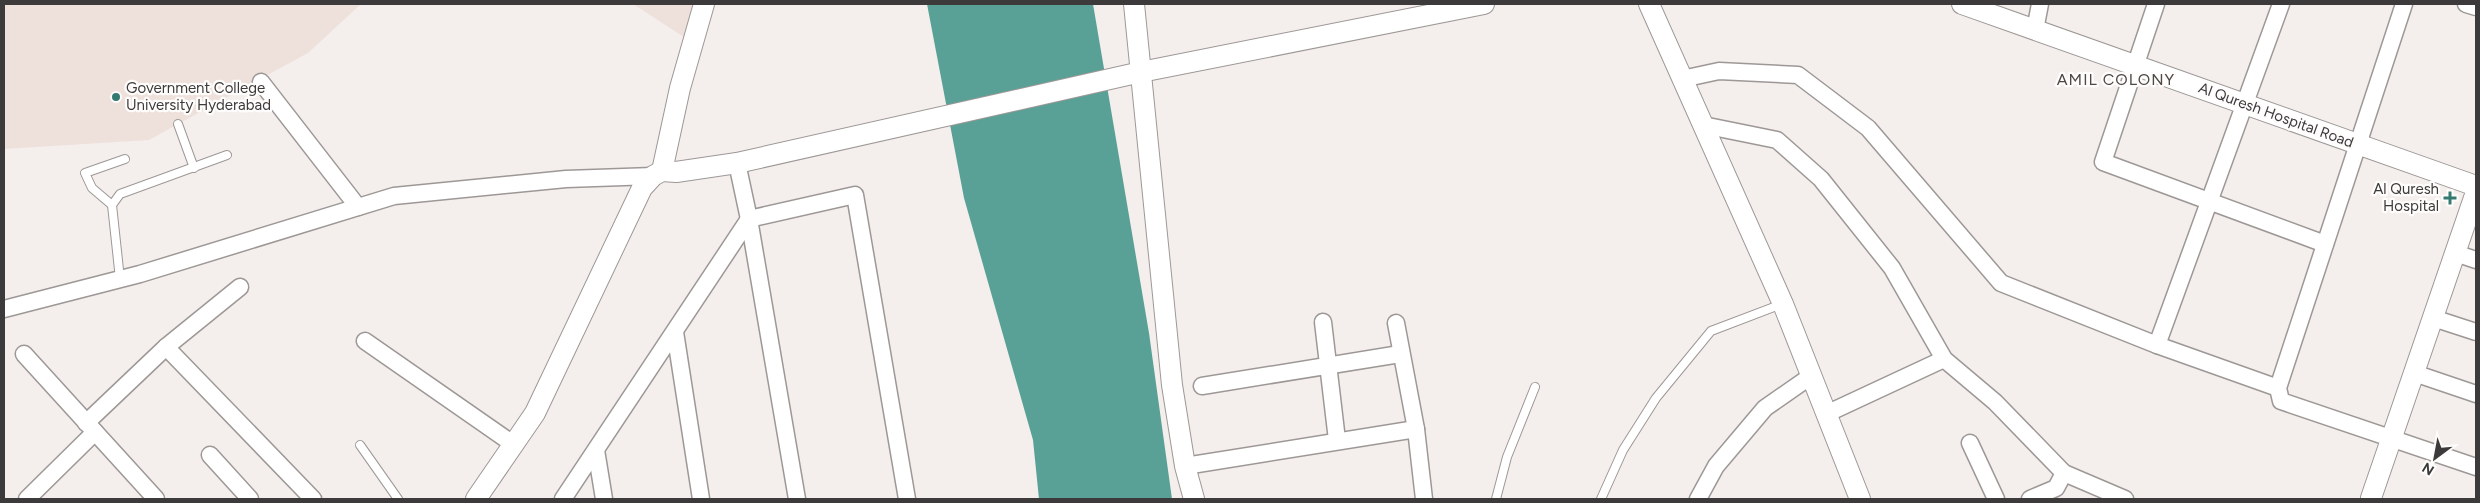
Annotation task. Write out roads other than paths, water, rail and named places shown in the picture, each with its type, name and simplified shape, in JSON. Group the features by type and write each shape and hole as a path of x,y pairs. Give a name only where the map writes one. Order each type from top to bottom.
{"street":[{"path":"476,499 535,413 642,188 658,174 704,4"},
{"path":"1134,4 1172,386 1185,466 1194,499"},
{"path":"4,309 120,279 394,196 566,179 658,174 737,163 1141,72 1484,4"},
{"path":"1648,4 1783,304 1860,499"},
{"name":"Al Quresh Hospital Road","path":"1962,4 2476,186"},
{"path":"2035,30 2040,4"},
{"path":"2156,4 2103,162 2325,244"},
{"path":"2157,345 2281,4"},
{"path":"2404,4 2278,388 2281,401 2476,467"},
{"path":"2466,4 2476,7"},
{"path":"1682,79 1719,71 1798,75 1868,128 2001,283 2157,345 2278,388"},
{"path":"261,82 358,207"},
{"path":"1703,125 1777,140 1821,179 1892,268 1944,359 1995,402 2064,473 2125,499"},
{"path":"737,163 749,219 798,499"},
{"path":"2372,499 2391,438 2476,192"},
{"path":"563,499 749,219 854,195 907,499"},
{"path":"2456,253 2476,260"},
{"path":"27,499 166,347 240,287"},
{"path":"2433,318 2476,332"},
{"path":"1323,322 1337,440"},
{"path":"1396,323 1400,354 1416,429 1424,499"},
{"path":"675,332 701,499"},
{"path":"365,342 513,444"},
{"path":"166,347 313,499"},
{"path":"24,354 156,499"},
{"path":"1202,386 1400,354"},
{"path":"1826,414 1944,359"},
{"path":"2414,373 2476,394"},
{"path":"1698,499 1716,466 1765,408 1811,376"},
{"path":"1185,466 1337,440 1416,429"},
{"path":"1970,443 1996,499"},
{"path":"596,450 604,499"},
{"path":"210,455 250,499"},
{"path":"2030,499 2058,494 2064,473"}],"lane":[{"path":"178,124 194,168"},
{"path":"120,279 112,205 120,194 227,156"},
{"path":"112,205 92,188 85,173 126,158"},
{"path":"1601,499 1623,450 1656,398 1711,331 1783,304"},
{"path":"1496,499 1507,457 1535,387"},
{"path":"360,444 398,499"}],"water":[{"path":"927,4 1093,4 1149,333 1172,499 1039,499 1033,440 964,198"}],"place":[{"name":"Government College University Hyderabad","path":"116,97"},
{"name":"Al Quresh Hospital","path":"2450,198"}],"district":[{"name":"AMIL COLONY","path":"2116,79"}]}
